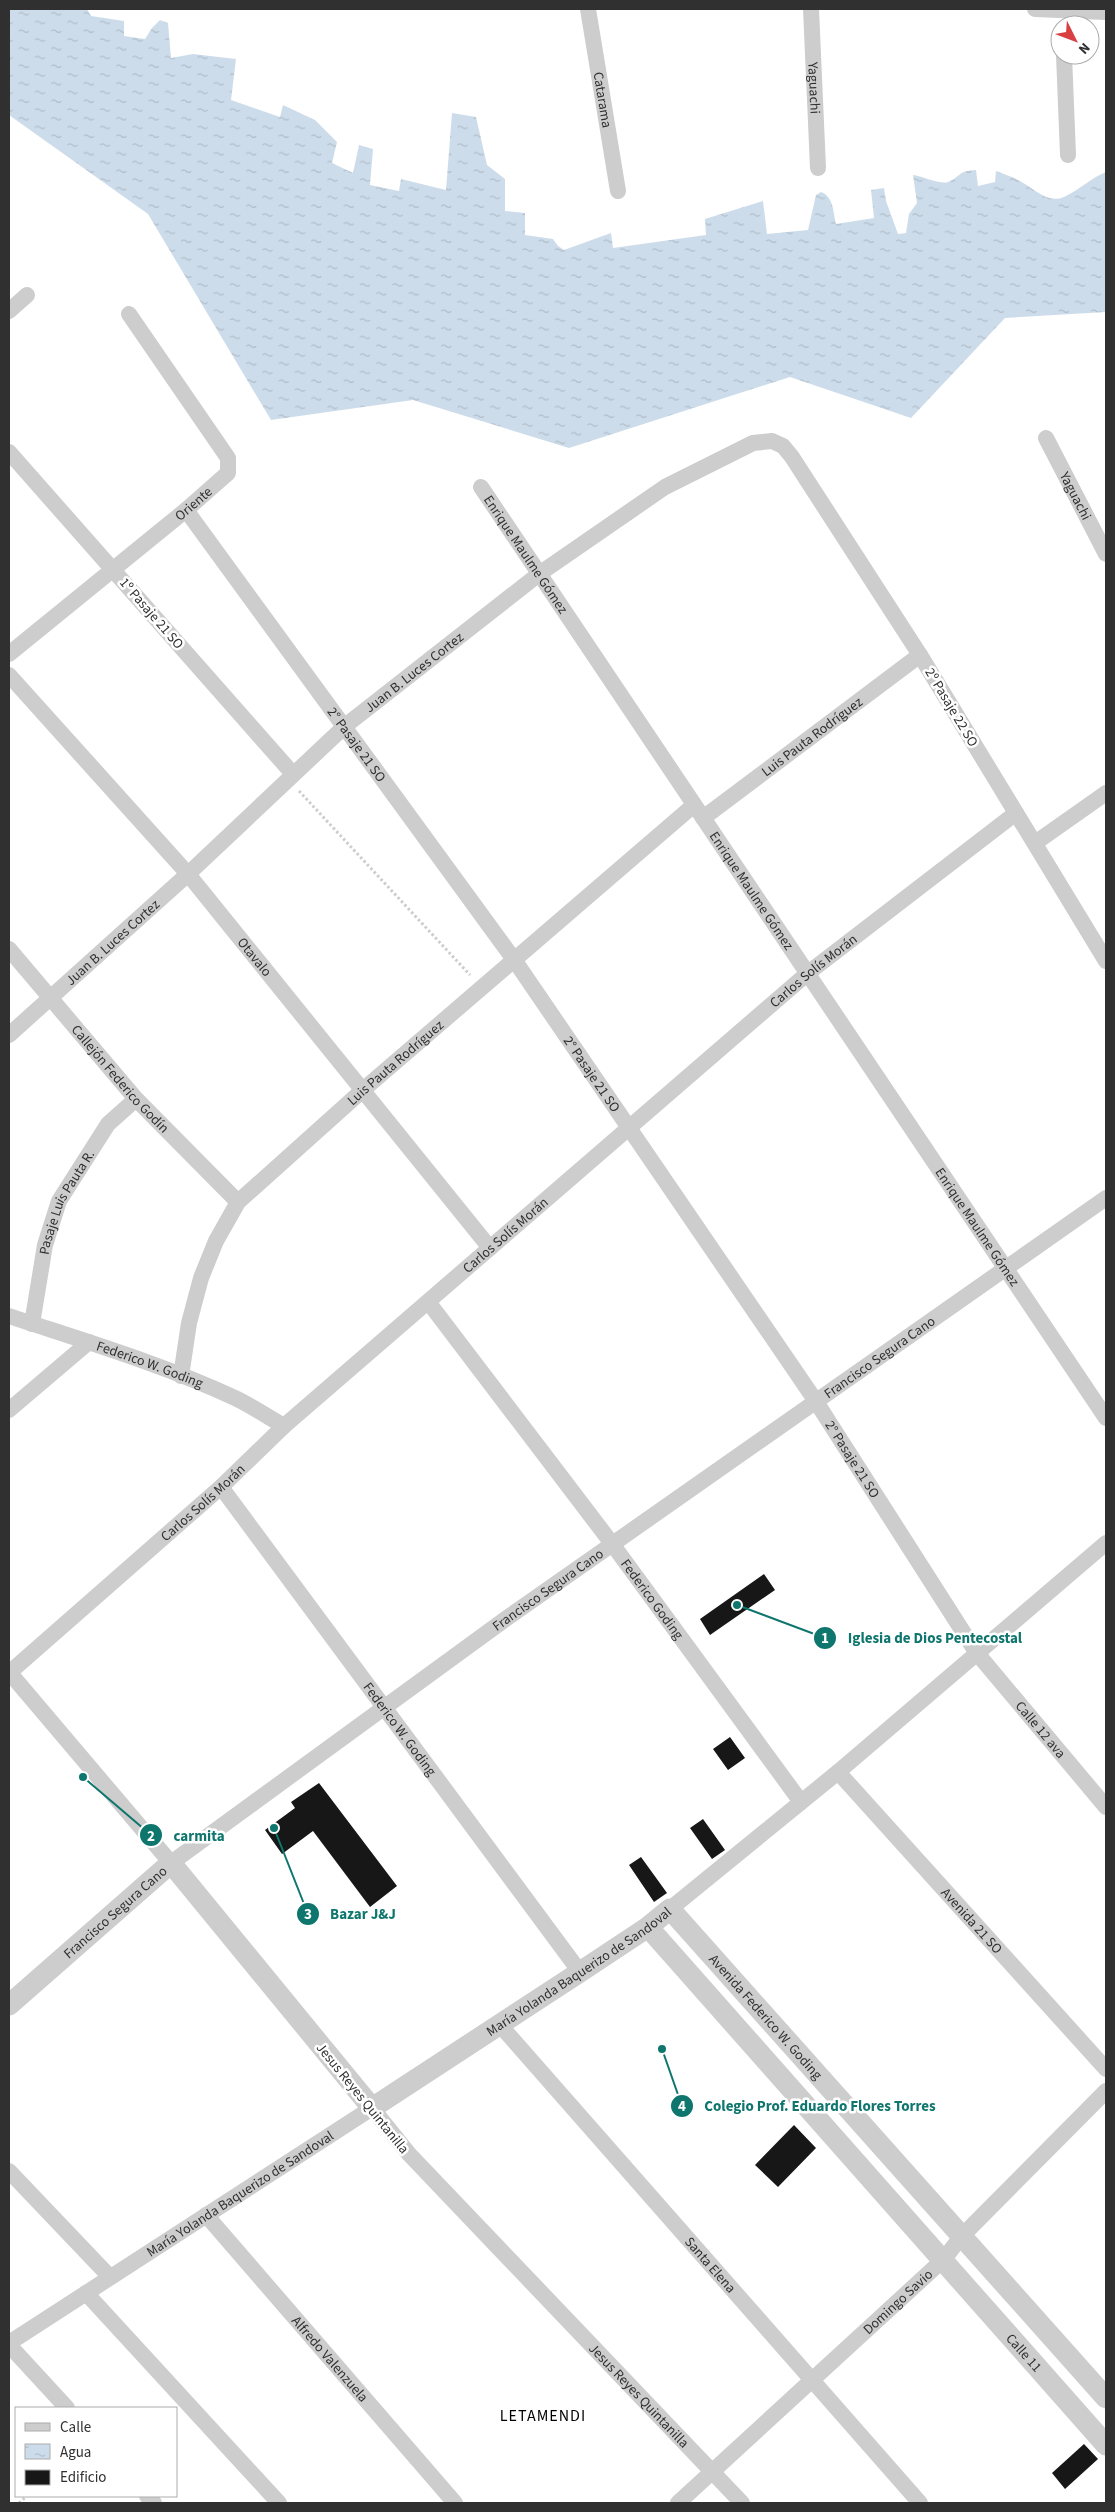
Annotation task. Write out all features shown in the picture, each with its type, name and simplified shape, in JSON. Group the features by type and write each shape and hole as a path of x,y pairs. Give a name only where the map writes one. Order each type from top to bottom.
{"street":[{"name":"Catarama","path":"588,9 618,191"},
{"name":"Yaguachi","path":"812,9 818,168"},
{"path":"1035,9 1062,15 1106,12"},
{"path":"1064,65 1068,155"},
{"path":"9,311 27,295"},
{"name":"Oriente","path":"9,654 186,510 228,473 228,458 129,314"},
{"name":"Yaguachi","path":"1046,438 1106,554"},
{"name":"Juan B. Luces Cortez","path":"9,1035 188,874 345,726 539,574 665,487 753,443 772,441 783,446 792,457"},
{"name":"1º Pasaje 21 SO","path":"9,452 113,569 290,777"},
{"name":"2º Pasaje 22 SO","path":"792,457 920,655 1106,961"},
{"name":"Enrique Maulme Gómez","path":"481,487 1106,1418"},
{"name":"2° Pasaje 21 SO","path":"186,510 515,961 815,1400 976,1652"},
{"name":"Luis Pauta Rodríguez","path":"181,1376 188,1323 201,1278 216,1241 238,1202 482,988 699,811 920,655"},
{"name":"Otavalo","path":"9,675 188,874 490,1248"},
{"path":"1034,843 1106,793"},
{"name":"Carlos Solís Morán","path":"9,1672 221,1487 284,1426 808,973 1016,813"},
{"name":"Callejón Federico Godín","path":"9,949 136,1099 238,1202"},
{"name":"Pasaje Luis Pauta R.","path":"32,1324 44,1245 59,1201 108,1124 136,1099"},
{"name":"Francisco Segura Cano","path":"9,2005 171,1863 385,1706 815,1400 1106,1198"},
{"name":"Federico Goding","path":"429,1302 613,1545 801,1802"},
{"name":"Federico W. Goding","path":"9,1316 89,1342 181,1376 236,1398 284,1426"},
{"path":"9,1410 89,1342"},
{"name":"Federico W. Goding","path":"221,1487 385,1706 580,1972"},
{"name":"María Yolanda Baquerizo de Sandoval","path":"9,2344 648,1927 838,1772 976,1652 1106,1543"},
{"name":"Calle 12 ava","path":"976,1652 1106,1807"},
{"name":"Jesus Reyes Quintanilla","path":"9,1672 171,1863 409,2154 742,2503"},
{"name":"Avenida 21 SO","path":"838,1772 1106,2069"},
{"name":"Avenida Federico W. Goding","path":"670,1909 1106,2398"},
{"name":"Calle 11","path":"648,1927 944,2259 1106,2445"},
{"name":"Santa Elena","path":"500,2025 814,2380 920,2503"},
{"name":"Domingo Savio","path":"678,2503 944,2259 961,2237 1106,2091"},
{"path":"9,2171 110,2277"},
{"name":"Alfredo Valenzuela","path":"206,2215 454,2503"},
{"path":"86,2293 279,2503"},
{"path":"9,2344 66,2407"}],"path":[{"path":"290,777 482,988"}],"water":[{"path":"9,9 87,9 91,16 124,21 124,36 145,39 160,20 168,23 171,58 193,54 236,59 231,100 280,117 283,105 315,120 337,142 332,163 353,173 359,145 373,149 370,185 399,191 401,179 446,190 452,113 476,117 487,165 505,179 505,211 525,213 525,235 553,239 564,250 611,233 613,248 706,235 705,219 763,201 767,234 808,230 816,195 821,192 831,201 836,224 874,218 871,190 884,188 886,201 898,234 906,233 909,214 917,203 913,175 945,183 962,173 976,170 978,186 995,182 996,171 1024,183 1053,199 1066,196 1106,172 1106,312 1005,318 911,418 790,377 569,448 413,400 271,420 148,214 9,115"}],"building":[{"path":"764,1574 775,1590 710,1635 700,1619"},
{"path":"730,1737 745,1758 728,1770 713,1749"},
{"path":"319,1783 397,1886 370,1907 313,1831 282,1854 265,1830 295,1808 291,1802"},
{"path":"703,1819 725,1850 712,1859 690,1828"},
{"path":"641,1857 667,1893 654,1902 629,1865"},
{"path":"794,2125 816,2148 778,2187 755,2165"},
{"path":"1084,2444 1098,2459 1065,2489 1052,2473"}],"place":[{"name":"Iglesia de Dios Pentecostal","path":"737,1605"},
{"name":"carmita","path":"83,1777"},
{"name":"Bazar J&J","path":"274,1828"},
{"name":"Colegio Prof. Eduardo Flores Torres","path":"662,2049"}],"district":[{"name":"LETAMENDI","path":"543,2415"}]}
